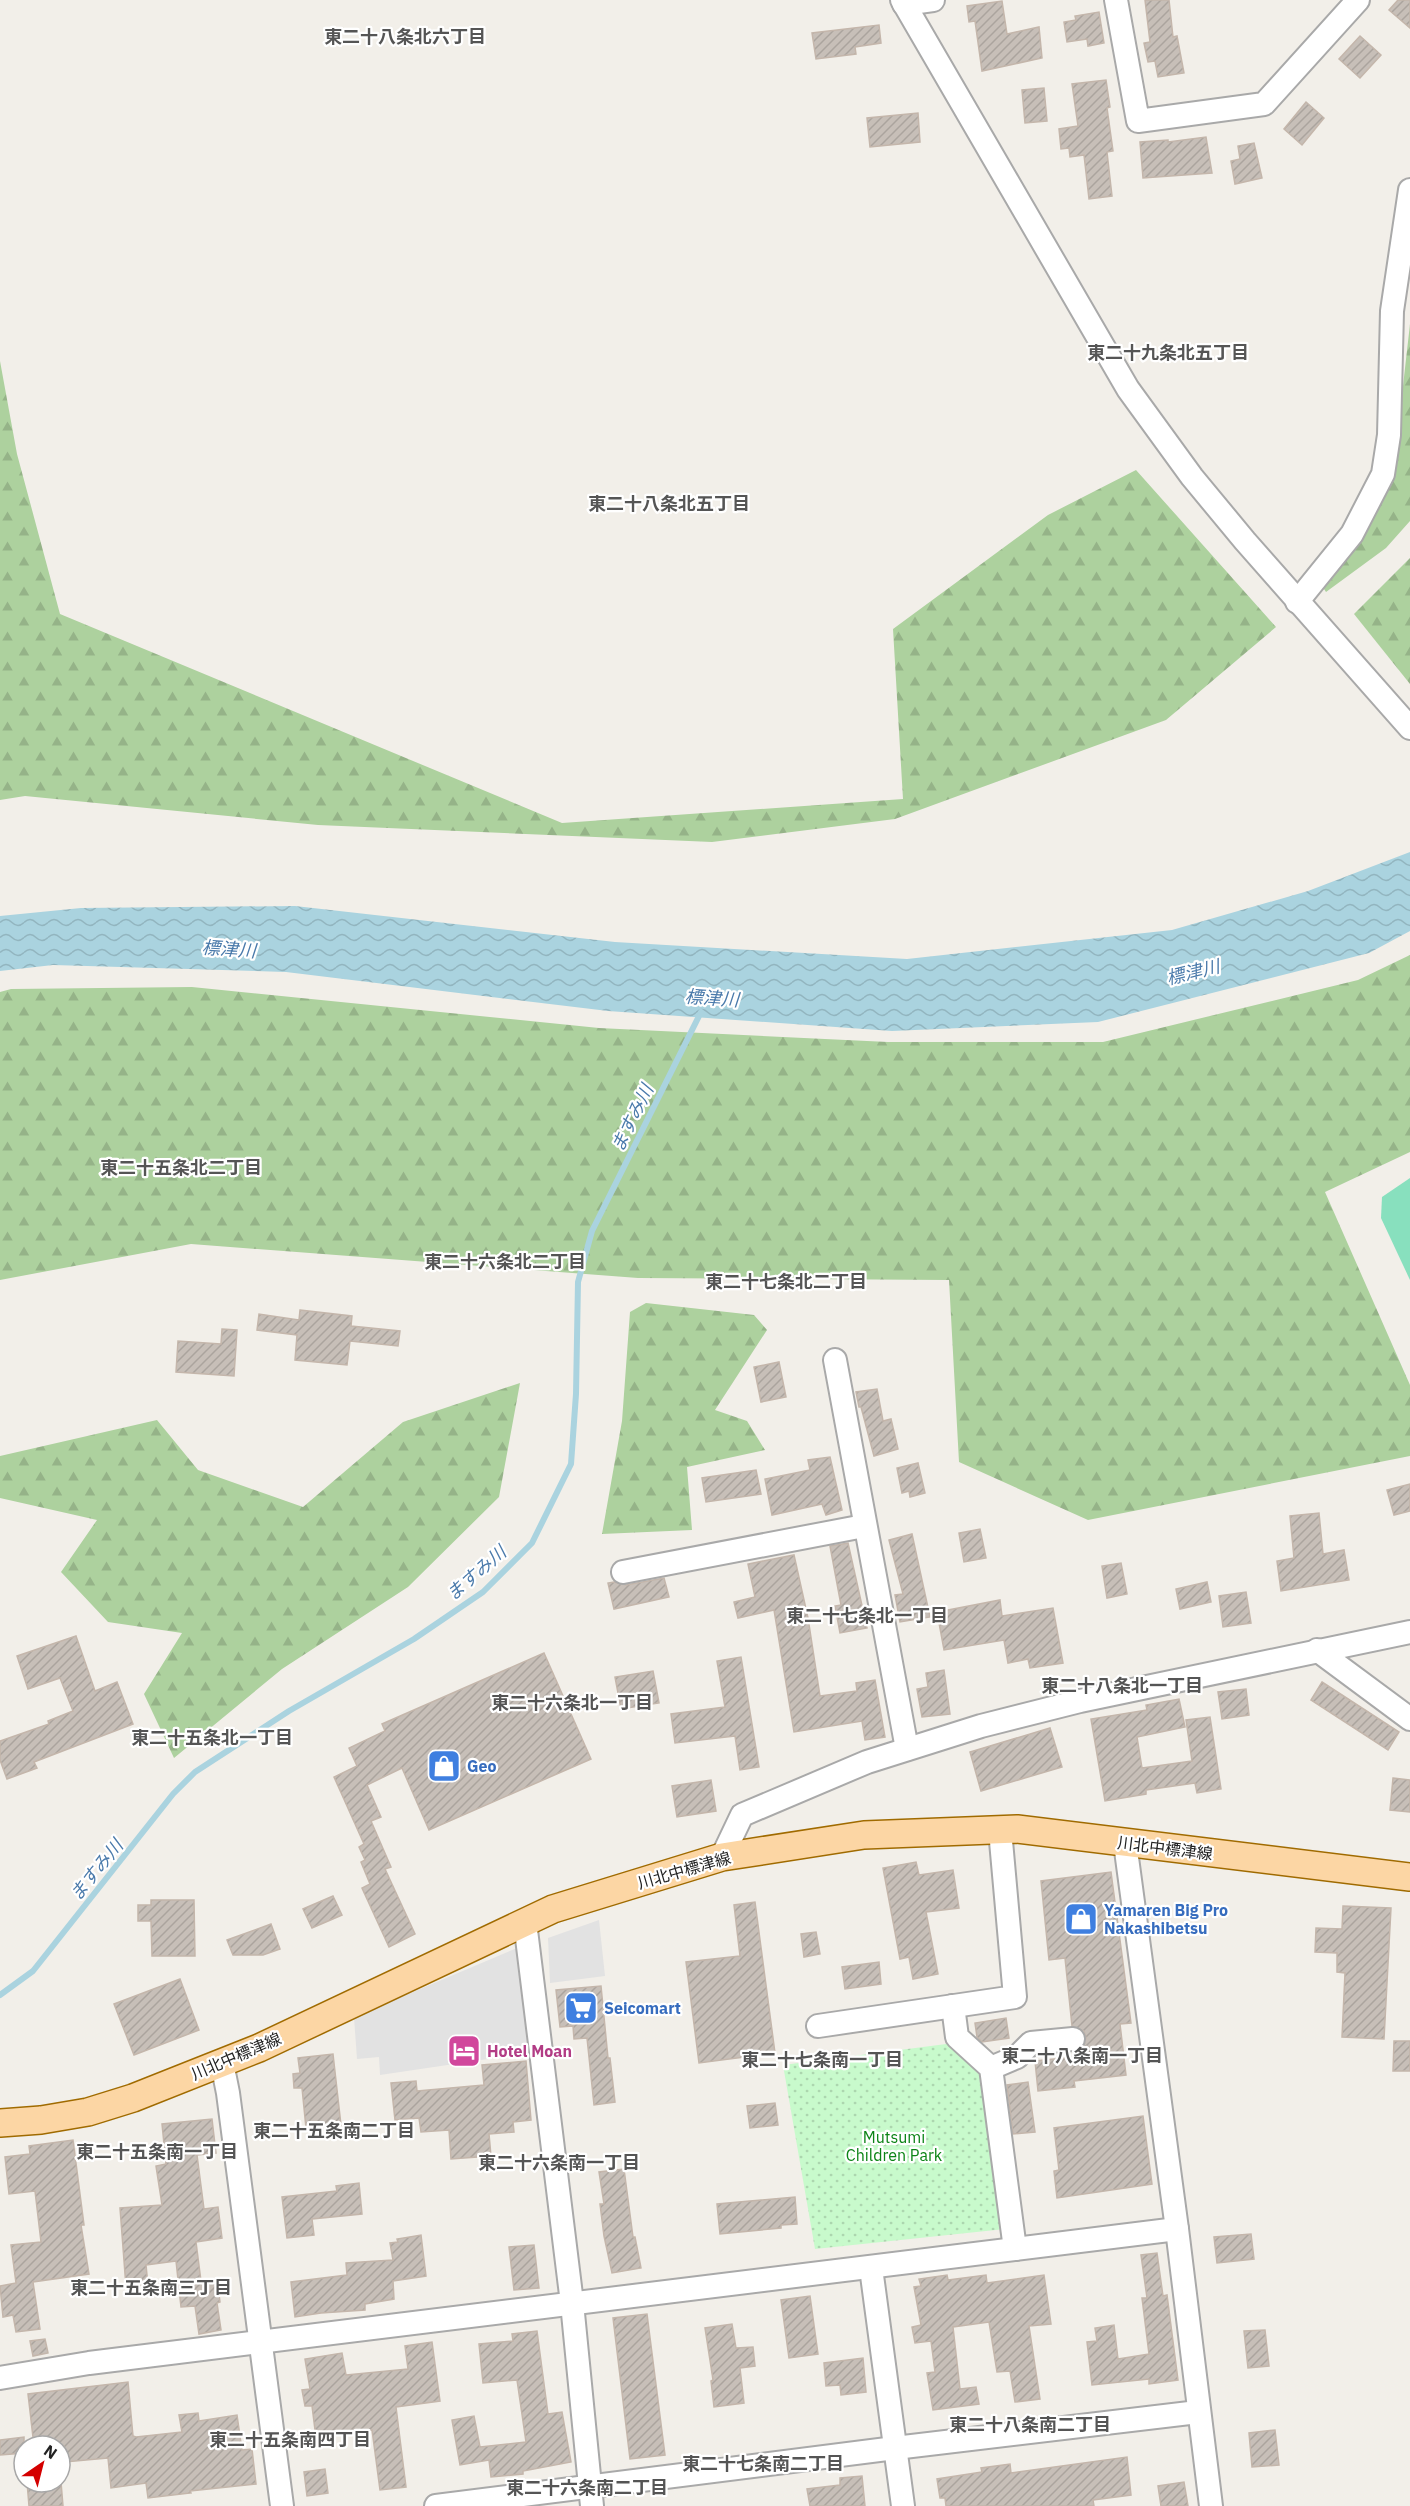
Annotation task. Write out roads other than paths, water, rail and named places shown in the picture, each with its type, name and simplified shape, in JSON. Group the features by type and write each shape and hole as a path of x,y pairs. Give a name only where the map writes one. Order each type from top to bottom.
{"main road":[{"name":"川北中標津線","path":"0,2123 41,2120 88,2112 133,2098 259,2048 553,1909 722,1857 864,1835 1017,1830 1410,1877"}],"street":[{"path":"933,0 903,2 1128,389 1192,477 1297,602 1410,728"},
{"path":"1116,0 1138,121 1264,104 1358,0"},
{"path":"1297,602 1352,534 1383,474 1389,435 1392,311 1410,190"},
{"path":"835,1360 907,1749"},
{"path":"623,1572 864,1526"},
{"path":"722,1857 742,1815 867,1762 981,1726 1080,1701 1410,1632"},
{"path":"1317,1650 1410,1719"},
{"path":"818,2026 1015,1997 1000,1830"},
{"path":"1125,1843 1177,2229 1211,2506"},
{"path":"525,1922 572,2303 591,2496"},
{"path":"953,2006 957,2037 991,2068 1015,2249"},
{"path":"991,2068 1017,2057 1031,2043 1073,2039"},
{"path":"222,2063 282,2506"},
{"path":"0,2378 89,2363 1177,2229"},
{"path":"871,2268 903,2506"},
{"path":"436,2506 591,2496 895,2448 1198,2412"}],"water":[{"name":"標津川","path":"1410,852 1410,931 1369,953 1098,1022 892,1031 608,1011 286,972 53,965 0,971 0,916 81,908 295,906 615,942 907,959 1172,930 1308,891"}],"waterway":[{"name":"ますみ川","path":"0,1995 33,1971 173,1794 195,1772 289,1711 414,1639 483,1592 532,1543 571,1464 576,1394 578,1282 592,1231 701,1012"}],"place":[{"name":"Geo","path":"444,1766"},
{"name":"Yamaren Big Pro Nakashibetsu","path":"1081,1919"},
{"name":"Seicomart","path":"581,2008"},
{"name":"Hotel Moan","path":"464,2051"}],"district":[{"name":"東二十八条北六丁目","path":"405,36"},
{"name":"東二十九条北五丁目","path":"1168,352"},
{"name":"東二十八条北五丁目","path":"669,503"},
{"name":"東二十五条北二丁目","path":"181,1167"},
{"name":"東二十六条北二丁目","path":"505,1261"},
{"name":"東二十七条北二丁目","path":"786,1281"},
{"name":"東二十七条北一丁目","path":"867,1615"},
{"name":"東二十八条北一丁目","path":"1122,1685"},
{"name":"東二十六条北一丁目","path":"572,1702"},
{"name":"東二十五条北一丁目","path":"212,1737"},
{"name":"東二十八条南一丁目","path":"1082,2055"},
{"name":"東二十七条南一丁目","path":"822,2059"},
{"name":"東二十五条南二丁目","path":"334,2130"},
{"name":"東二十五条南一丁目","path":"157,2151"},
{"name":"東二十六条南一丁目","path":"559,2162"},
{"name":"東二十五条南三丁目","path":"151,2287"},
{"name":"東二十八条南二丁目","path":"1030,2424"},
{"name":"東二十五条南四丁目","path":"290,2439"},
{"name":"東二十七条南二丁目","path":"763,2463"},
{"name":"東二十六条南二丁目","path":"587,2487"}],"park label":[{"name":"Mutsumi Children Park","path":"894,2146"}]}
